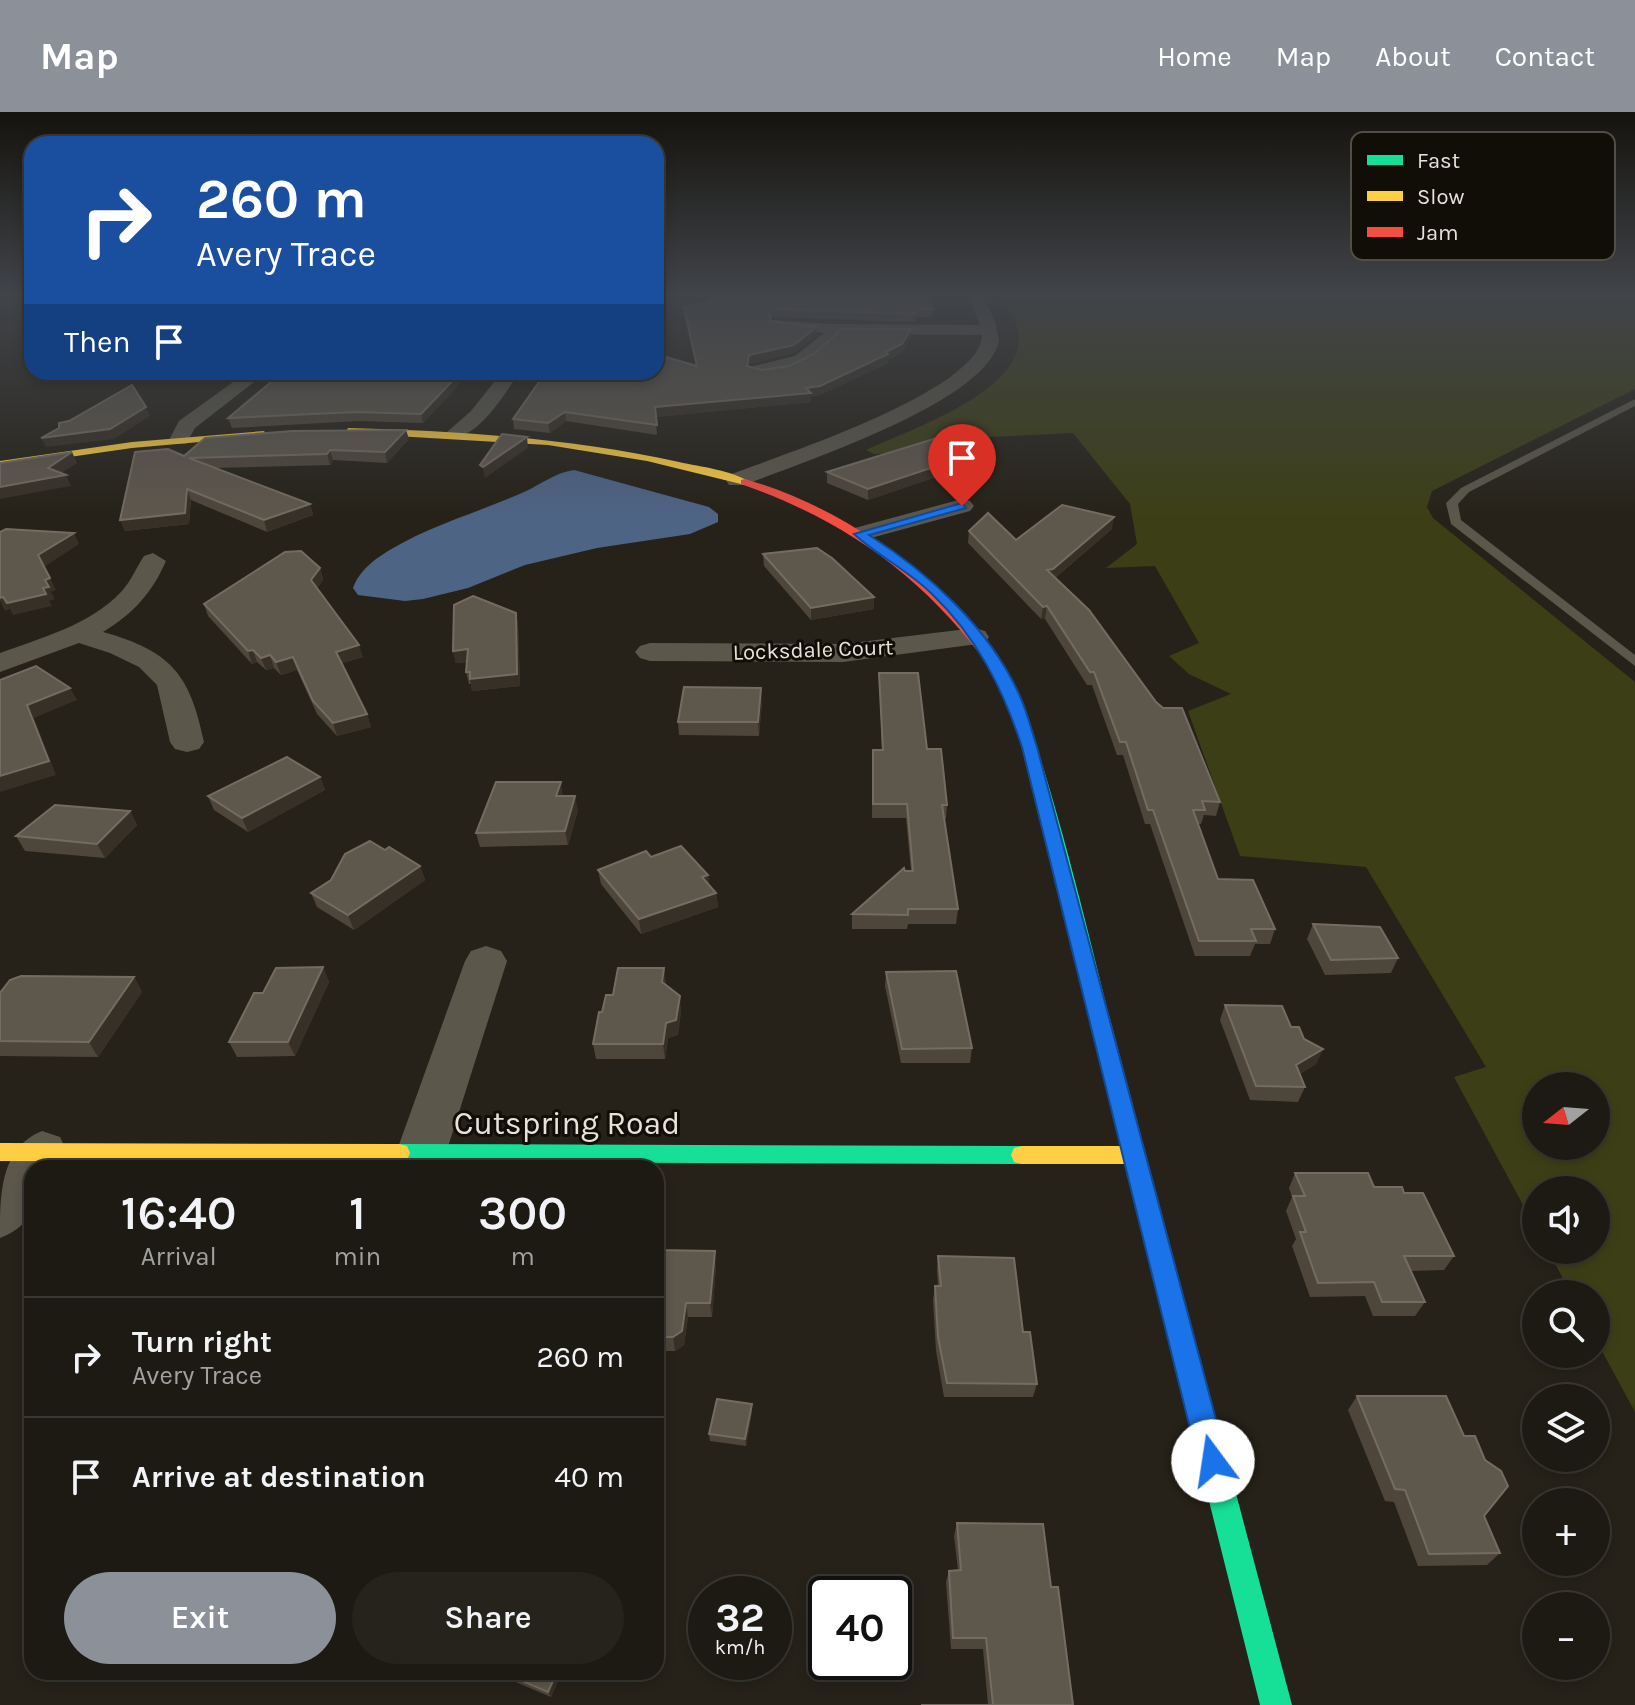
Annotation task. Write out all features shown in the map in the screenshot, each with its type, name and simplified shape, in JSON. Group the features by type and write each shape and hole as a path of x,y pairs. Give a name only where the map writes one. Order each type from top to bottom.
{"street":[{"path":"756,371 762,369"},
{"path":"737,480 913,408 952,388 973,369"},
{"path":"179,440 186,425 247,380"},
{"path":"457,432 478,415 505,380"},
{"path":"332,431 457,432 576,444 737,480 860,534 892,555 938,592 975,637 1012,694 1030,747 1276,1705"},
{"path":"0,464 179,440 287,433"},
{"path":"860,534 962,506"},
{"path":"0,663 74,633 129,602 141,590 153,561"},
{"path":"74,633 115,645 158,667 178,695 187,742"},
{"name":"Locksdale Court","path":"650,652 843,653 975,637"},
{"path":"421,1153 486,961"},
{"path":"0,1215 21,1152"},
{"name":"Cutspring Road","path":"21,1152 1134,1155"}],"lane":[{"path":"1635,402 1465,490 1452,503 1455,521 1635,662"}],"green space":[{"path":"1007,369 1635,369 1635,389 1432,491 1427,507 1433,518 1635,682 1635,1412 1610,1366 1610,1280 1564,1280 1555,1264 1610,1264 1610,1176 1522,1176 1522,1203 1454,1077 1486,1067 1366,867 1240,856 1188,711 1231,694 1189,674 1169,656 1199,643 1155,566 1106,568 1137,544 1130,504 1073,433 949,439 939,452 874,454 866,450 930,422 976,397"}],"water":[{"path":"574,470 709,507 718,514 718,522 690,534 597,548 525,565 468,588 423,599 405,601 358,595 353,588 372,562 393,548"}],"building":[{"path":"664,369 855,369 820,386 806,388 811,393 655,407 657,425 565,412 548,423 513,419 540,380 664,380"},
{"path":"273,380 453,380 421,414 356,412 228,418"},
{"path":"132,385 146,407 110,429 41,438 59,428 59,423 69,421"},
{"path":"406,430 385,452 330,450 327,454 189,458 310,504 264,520 187,489 185,513 120,520 135,452 168,449 184,456 205,438 292,431"},
{"path":"502,434 527,437 483,467 480,465"},
{"path":"940,437 949,462 868,489 827,472"},
{"path":"72,452 48,468 66,475 0,487 0,463"},
{"path":"1062,505 1114,517 1053,569 1047,570 1089,610 1156,702 1163,708 1182,708 1220,802 1202,801 1205,810 1193,810 1218,879 1253,880 1275,929 1251,929 1256,941 1199,941 1153,810 1148,810 1126,742 1120,742 1094,672 1090,672 1047,606 1043,607 969,531 988,513 1016,540"},
{"path":"6,529 74,533 38,555 50,578 45,580 49,587 43,588 46,594 7,603 3,597 0,598 0,532"},
{"path":"817,548 874,597 811,608 763,554"},
{"path":"301,551 320,568 311,580 359,645 336,652 367,714 333,723 313,701 293,657 276,662 270,655 261,658 253,650 248,651 204,604 285,552"},
{"path":"473,596 516,613 517,674 470,679 470,672 466,672 468,649 453,651 454,605"},
{"path":"36,666 70,688 27,705 49,761 0,776 0,680"},
{"path":"879,673 918,673 927,749 941,749 947,805 942,805 958,909 908,909 908,915 852,914 904,868 905,871 913,871 907,804 873,804 873,750 883,750"},
{"path":"684,687 761,688 758,722 678,722"},
{"path":"287,757 320,777 242,818 208,796"},
{"path":"496,782 561,782 556,796 575,796 565,831 476,833"},
{"path":"55,805 130,811 97,844 16,836"},
{"path":"370,841 385,850 389,847 420,866 348,915 311,893 331,880 345,854"},
{"path":"681,846 708,875 702,877 716,893 639,919 598,870 646,851 651,857"},
{"path":"1313,924 1380,927 1398,958 1331,960"},
{"path":"323,967 288,1042 229,1042 254,993 263,993 276,968"},
{"path":"618,968 664,968 662,982 680,996 676,1020 666,1023 663,1044 593,1044 599,1012 602,1012 606,995 613,995"},
{"path":"956,971 972,1048 902,1049 886,972"},
{"path":"21,976 134,977 89,1042 0,1041 0,993 10,980"},
{"path":"1225,1005 1282,1006 1291,1027 1299,1027 1304,1039 1323,1049 1296,1065 1305,1087 1256,1086"},
{"path":"1295,1173 1368,1173 1374,1187 1402,1187 1404,1193 1423,1193 1454,1256 1404,1256 1425,1302 1382,1302 1374,1282 1318,1283 1300,1232 1306,1232 1293,1196 1305,1196"},
{"path":"664,1250 715,1251 710,1303 686,1303 682,1331 673,1337 664,1337"},
{"path":"938,1256 1014,1258 1023,1332 1030,1332 1037,1384 947,1383 938,1337 935,1286 941,1286"},
{"path":"1357,1396 1446,1396 1464,1436 1475,1436 1485,1460 1501,1471 1508,1486 1484,1516 1500,1553 1429,1554 1405,1490 1395,1489"},
{"path":"717,1399 752,1404 745,1439 709,1434"},
{"path":"957,1523 1043,1524 1051,1587 1058,1587 1073,1705 993,1705 986,1638 953,1638 949,1571 961,1570"},
{"path":"520,1680 553,1680 548,1692"}],"traffic: fast":[{"path":"997,667 1015,701 1030,747 1099,1015"},
{"path":"399,1153 1022,1155"},
{"path":"1173,1305 1276,1705"}],"traffic: slow":[{"path":"348,431 449,434 598,449 745,482"},
{"path":"0,464 132,445 264,434"},
{"path":"0,1152 399,1153"},
{"path":"1022,1155 1134,1155"}],"traffic: jam":[{"path":"745,482 819,512 887,553 947,605 997,667"},
{"path":"1099,1015 1173,1305"}],"route":[{"path":"962,506 860,534 938,592 993,660 1012,694 1030,747 1213,1461"}]}
